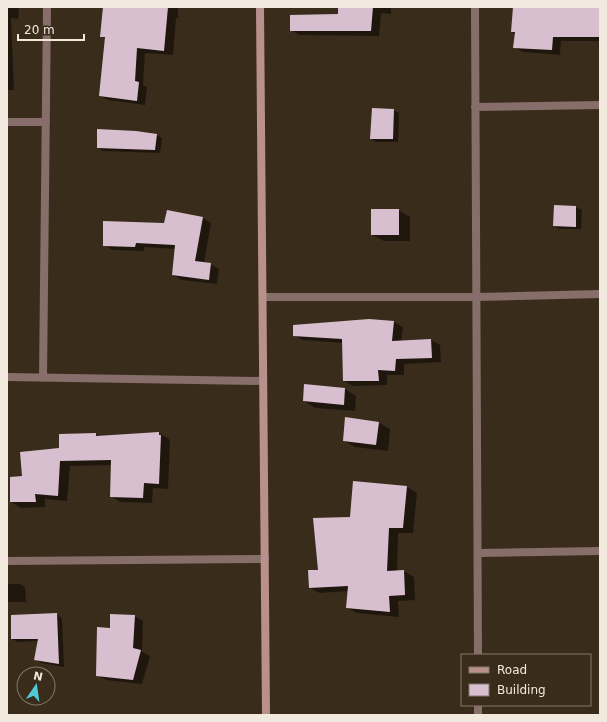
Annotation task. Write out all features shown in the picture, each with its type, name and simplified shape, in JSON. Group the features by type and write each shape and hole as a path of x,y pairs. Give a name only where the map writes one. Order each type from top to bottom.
{"main road":[{"path":"260,7 266,715"}],"street":[{"path":"42,378 48,7"},
{"path":"475,7 478,654"},
{"path":"475,107 600,106"},
{"path":"7,122 46,122"},
{"path":"263,297 476,297 600,294"},
{"path":"7,377 263,381"},
{"path":"478,553 600,551"},
{"path":"7,561 265,559"}],"building":[{"path":"103,7 168,7 164,51 137,48 135,81 139,82 137,101 99,96 105,37 100,37"},
{"path":"338,7 373,7 371,31 290,31 290,15 338,14"},
{"path":"513,7 600,7 600,37 553,37 552,50 513,48 515,32 511,32"},
{"path":"372,108 394,109 393,139 370,139"},
{"path":"97,129 136,131 157,134 155,150 97,148"},
{"path":"554,205 576,206 576,227 553,226"},
{"path":"371,209 399,209 399,235 371,235"},
{"path":"167,210 203,217 195,261 211,263 209,280 172,275 175,245 136,243 135,247 103,246 103,221 164,223"},
{"path":"369,319 394,321 392,341 431,339 432,358 396,359 395,371 378,370 379,381 343,381 342,339 293,336 293,325"},
{"path":"304,384 345,388 344,405 303,401"},
{"path":"345,417 379,422 376,445 343,441"},
{"path":"159,432 159,435 161,435 159,484 144,483 143,498 110,497 111,460 60,461 58,496 35,494 36,502 10,502 10,477 22,476 20,452 59,448 59,434 96,433 96,436"},
{"path":"353,481 407,486 403,528 389,528 387,571 404,570 405,595 389,596 390,612 346,608 348,586 309,588 308,570 318,570 313,518 350,517"},
{"path":"57,613 59,664 34,660 38,639 11,639 11,615"},
{"path":"110,614 135,615 133,648 141,650 133,680 96,676 97,627 110,628"}]}
